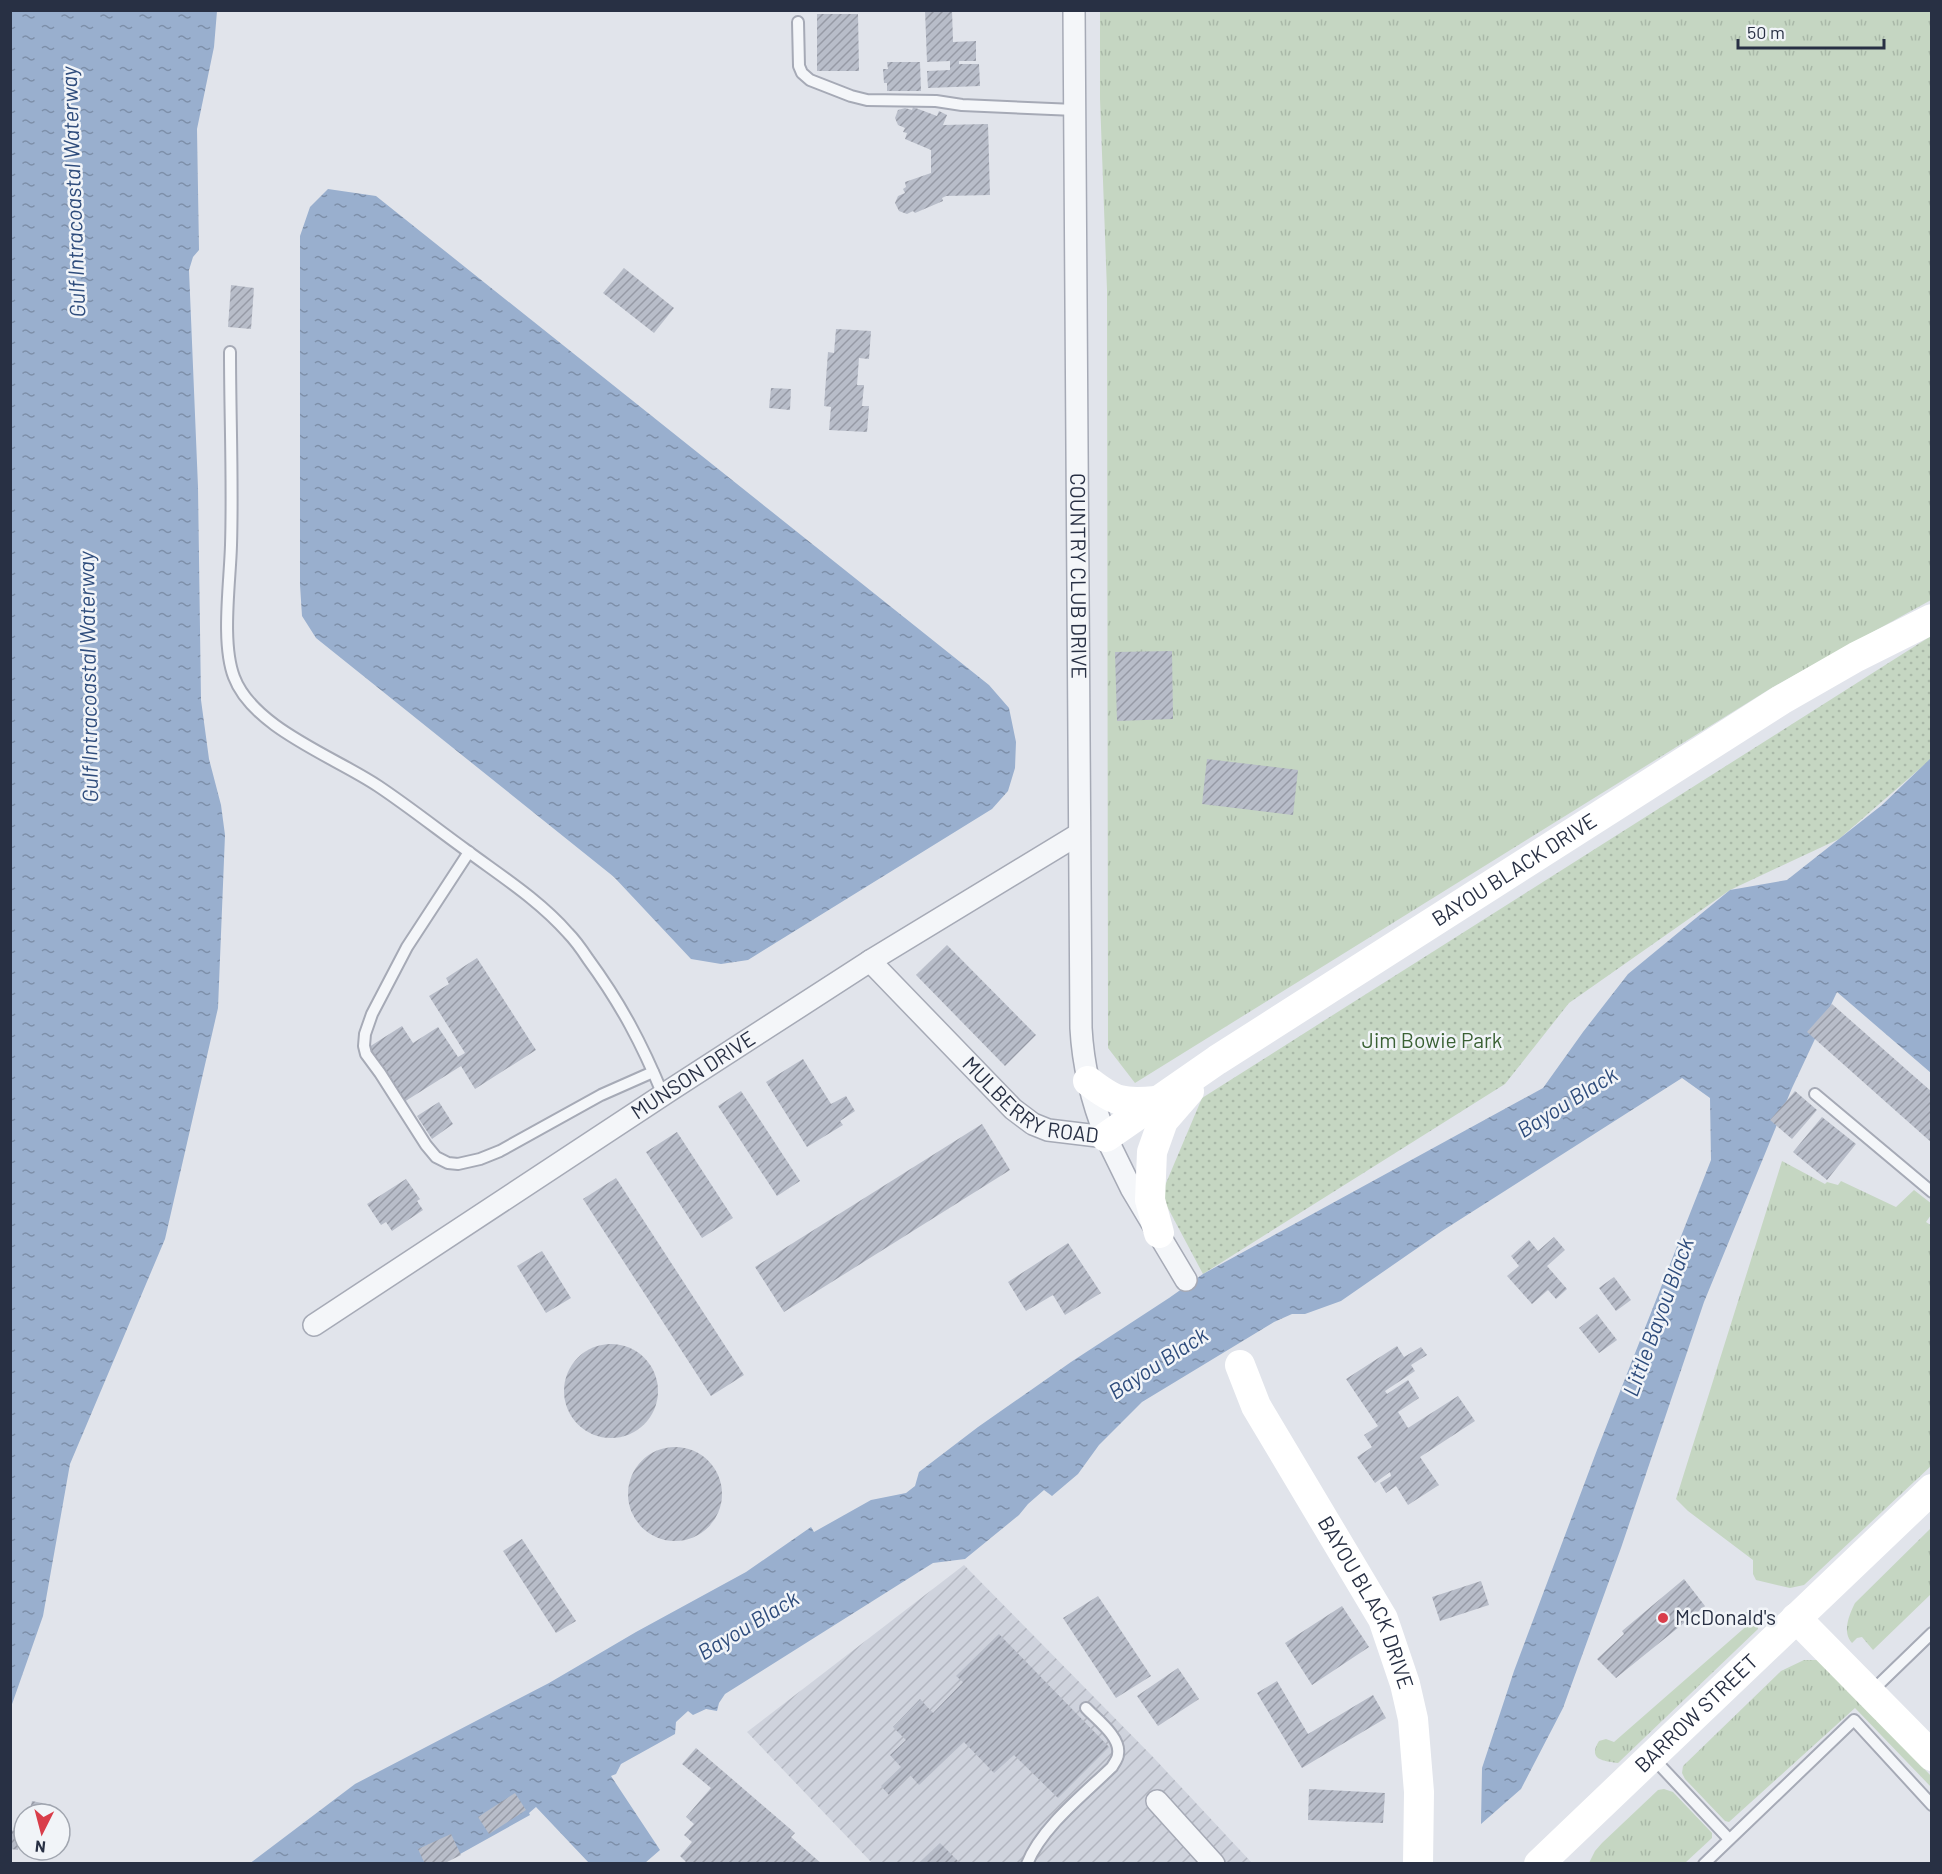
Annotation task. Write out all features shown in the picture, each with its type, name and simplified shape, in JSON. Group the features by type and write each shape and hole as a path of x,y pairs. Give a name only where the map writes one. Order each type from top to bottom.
{"street":[{"name":"COUNTRY CLUB DRIVE","path":"1074,10 1081,1028 1088,1081 1095,1110 1106,1137"},
{"name":"BAYOU BLACK DRIVE","path":"1106,1137 1217,1060 1781,700 1856,657 1932,619"},
{"name":"MUNSON DRIVE","path":"314,1325 870,961 1079,834"},
{"name":"MULBERRY ROAD","path":"870,961 1013,1109 1033,1124 1048,1130 1106,1137 1131,1188 1186,1280"},
{"path":"1159,1233 1150,1200 1152,1152 1163,1121 1217,1060"},
{"path":"1088,1081 1116,1100 1131,1103 1156,1101"},
{"name":"BAYOU BLACK DRIVE","path":"1240,1365 1256,1406 1383,1619 1405,1684 1413,1719 1419,1792 1418,1863"},
{"name":"BARROW STREET","path":"1541,1863 1932,1489"},
{"path":"1796,1617 1932,1756"},
{"path":"1157,1801 1214,1863"}],"lane":[{"path":"798,22 799,66 802,73 810,80 851,96 886,101 936,101 962,105 1075,110"},
{"path":"230,352 232,495 228,629 231,664 234,677 241,690 255,709 271,722 376,784 412,809 528,896 569,933 624,1011 663,1095"},
{"path":"469,852 407,946 372,1014 365,1034 366,1054 436,1157 448,1163 458,1164 480,1159 500,1151 601,1095 653,1072"},
{"path":"1815,1094 1932,1192"},
{"path":"1870,1693 1932,1633"},
{"path":"1027,1863 1046,1832 1112,1767 1119,1756 1113,1737 1086,1708"},
{"path":"1704,1863 1854,1720 1932,1805"},
{"path":"1651,1756 1729,1839"}],"shaded area":[{"path":"964,1565 1153,1757 1252,1863 872,1863 747,1732"}],"green space":[{"path":"1100,11 1932,11 1931,600 1773,687 1135,1083 1108,1048 1107,290 1100,99"},
{"name":"Jim Bowie Park","path":"1931,636 1931,759 1839,839 1730,890 1569,1003 1505,1084 1203,1274 1161,1195 1202,1098"},
{"path":"1782,1161 1825,1184 1827,1182 1838,1185 1841,1181 1896,1207 1914,1190 1932,1204 1931,1215 1926,1222 1932,1226 1931,1466 1804,1585 1790,1588 1756,1580 1753,1574 1753,1560 1688,1511 1676,1499"},
{"path":"1931,1528 1931,1594 1873,1650 1862,1637 1852,1643 1847,1629 1855,1603"},
{"path":"1743,1612 1755,1617 1758,1629 1618,1763 1596,1756 1599,1741 1606,1739 1614,1742 1750,1623 1749,1619 1739,1618"},
{"path":"1804,1660 1819,1660 1825,1663 1931,1776 1931,1787 1855,1708 1729,1822 1725,1821 1685,1779 1682,1773 1683,1766 1781,1671"},
{"path":"1658,1790 1673,1792 1712,1833 1712,1838 1685,1863 1589,1863 1602,1843"}],"water":[{"name":"Gulf Intracoastal Waterway","path":"11,10 217,11 214,47 197,129 199,250 193,257 189,270 198,487 201,700 209,759 221,805 225,835 218,1008 165,1239 70,1464 43,1616 11,1707"},
{"path":"328,189 376,196 989,685 1009,708 1016,742 1015,768 1008,791 992,809 748,960 721,964 691,959 614,877 316,638 302,616 300,585 300,236 310,207"},
{"path":"1931,758 1931,1073 1837,992 1792,1088 1704,1302 1621,1548 1563,1708 1521,1789 1481,1824 1482,1768 1514,1671 1597,1450 1711,1160 1710,1098 1682,1078 1442,1231 1341,1301 1305,1314 1292,1314 1274,1322 1142,1402 1099,1445 1078,1474 1052,1496 1044,1490 1019,1515 965,1559 933,1563 725,1694 717,1711 706,1709 693,1715 688,1711 676,1722 675,1734 621,1764 616,1774 611,1776 660,1850 645,1863 589,1863 536,1807 529,1813 530,1815 444,1863 249,1864 355,1784 549,1683 746,1572 811,1527 814,1532 871,1500 906,1493 915,1486 919,1472 978,1427 1203,1274 1543,1088 1628,974 1730,890 1787,880 1882,805"}],"building":[{"path":"925,10 952,10 953,42 976,41 976,61 959,61 959,64 979,64 980,86 928,88 927,71 950,70 950,61 927,62"},
{"path":"817,14 858,14 859,71 817,71"},
{"path":"887,62 920,62 921,91 887,91 883,69 888,69"},
{"path":"913,107 937,116 939,111 947,115 943,125 988,124 990,195 946,196 942,198 943,201 915,213 913,211 907,214 899,211 895,203 898,196 905,193 903,189 906,187 905,182 931,173 931,150 905,139 907,133 903,132 905,128 898,125 895,118 898,110 905,108 912,110"},
{"path":"624,268 674,308 654,333 603,293"},
{"path":"231,285 254,288 251,329 228,327"},
{"path":"836,329 871,331 869,359 859,358 857,385 864,385 862,406 869,406 867,432 829,430 831,407 824,406 828,352 834,353"},
{"path":"771,388 791,389 790,410 769,408"},
{"path":"1172,651 1173,719 1117,721 1115,652"},
{"path":"1207,759 1298,770 1293,815 1202,804"},
{"path":"947,945 1036,1035 1005,1066 916,975"},
{"path":"477,958 536,1050 475,1089 461,1066 404,1102 369,1047 402,1026 413,1043 438,1027 458,1057 465,1053 429,996 449,984 446,978"},
{"path":"1832,1004 1932,1092 1932,1143 1807,1032"},
{"path":"803,1059 831,1104 846,1096 855,1111 840,1121 843,1125 807,1147 766,1082"},
{"path":"741,1091 800,1181 777,1196 718,1106"},
{"path":"1795,1091 1817,1110 1792,1139 1770,1120"},
{"path":"439,1102 453,1124 432,1139 417,1116"},
{"path":"1822,1117 1856,1144 1827,1180 1793,1152"},
{"path":"982,1124 1010,1170 784,1312 755,1267"},
{"path":"677,1132 733,1218 702,1238 646,1152"},
{"path":"616,1178 744,1375 711,1396 583,1199"},
{"path":"406,1179 420,1199 417,1201 423,1210 392,1231 386,1222 381,1225 367,1204"},
{"path":"1554,1237 1565,1250 1547,1266 1567,1289 1556,1299 1548,1290 1532,1304 1507,1276 1519,1266 1511,1256 1529,1240 1538,1251"},
{"path":"1068,1243 1101,1293 1065,1315 1053,1295 1026,1311 1008,1282"},
{"path":"542,1251 571,1298 546,1313 517,1266"},
{"path":"1614,1277 1631,1300 1616,1311 1599,1288"},
{"path":"1597,1314 1617,1340 1599,1353 1579,1328"},
{"path":"611,1344 629,1348 644,1358 654,1373 658,1391 654,1409 644,1424 629,1434 611,1438 593,1434 578,1424 568,1409 564,1391 568,1373 578,1358 593,1348"},
{"path":"1397,1346 1404,1357 1421,1347 1427,1355 1411,1365 1415,1371 1385,1391 1387,1394 1408,1380 1419,1398 1398,1412 1408,1428 1458,1396 1475,1421 1420,1457 1439,1485 1408,1505 1396,1486 1386,1493 1380,1483 1391,1476 1390,1472 1375,1483 1357,1457 1372,1447 1364,1435 1378,1426 1346,1379"},
{"path":"675,1447 693,1451 708,1461 718,1476 722,1494 718,1512 708,1527 693,1537 675,1541 657,1537 642,1527 632,1512 628,1494 632,1476 642,1461 657,1451"},
{"path":"522,1539 576,1621 556,1633 503,1551"},
{"name":"McDonald's","path":"1684,1579 1705,1606 1616,1678 1597,1659 1624,1634 1622,1631"},
{"path":"1481,1581 1489,1605 1440,1621 1432,1597"},
{"path":"1098,1596 1151,1676 1116,1698 1063,1618"},
{"path":"1342,1606 1369,1647 1312,1685 1285,1643"},
{"path":"999,1634 1109,1747 1058,1798 1014,1755 994,1773 964,1742 919,1785 910,1775 889,1795 881,1786 901,1767 890,1755 906,1740 893,1727 920,1699 933,1713 963,1682 956,1676"},
{"path":"1178,1668 1199,1699 1158,1726 1137,1696"},
{"path":"1277,1681 1308,1734 1373,1695 1386,1718 1302,1768 1257,1693"},
{"path":"696,1748 795,1833 791,1837 822,1864 688,1864 680,1856 692,1842 684,1835 694,1824 686,1817 711,1788 682,1764"},
{"path":"1309,1789 1385,1793 1383,1823 1308,1820"},
{"path":"515,1793 526,1810 489,1834 478,1817"},
{"path":"10,1830 12,1830 12,1849 10,1849"},
{"path":"451,1834 461,1855 443,1864 425,1864 418,1849"},
{"path":"940,1843 961,1864 918,1864"}],"place":[{"name":"McDonald's","path":"1663,1618"}],"water label":[{"name":"Bayou Black","path":"1567,1102"},
{"name":"Little Bayou Black","path":"1658,1317"},
{"name":"Bayou Black","path":"1158,1363"},
{"name":"Bayou Black","path":"748,1625"}]}
